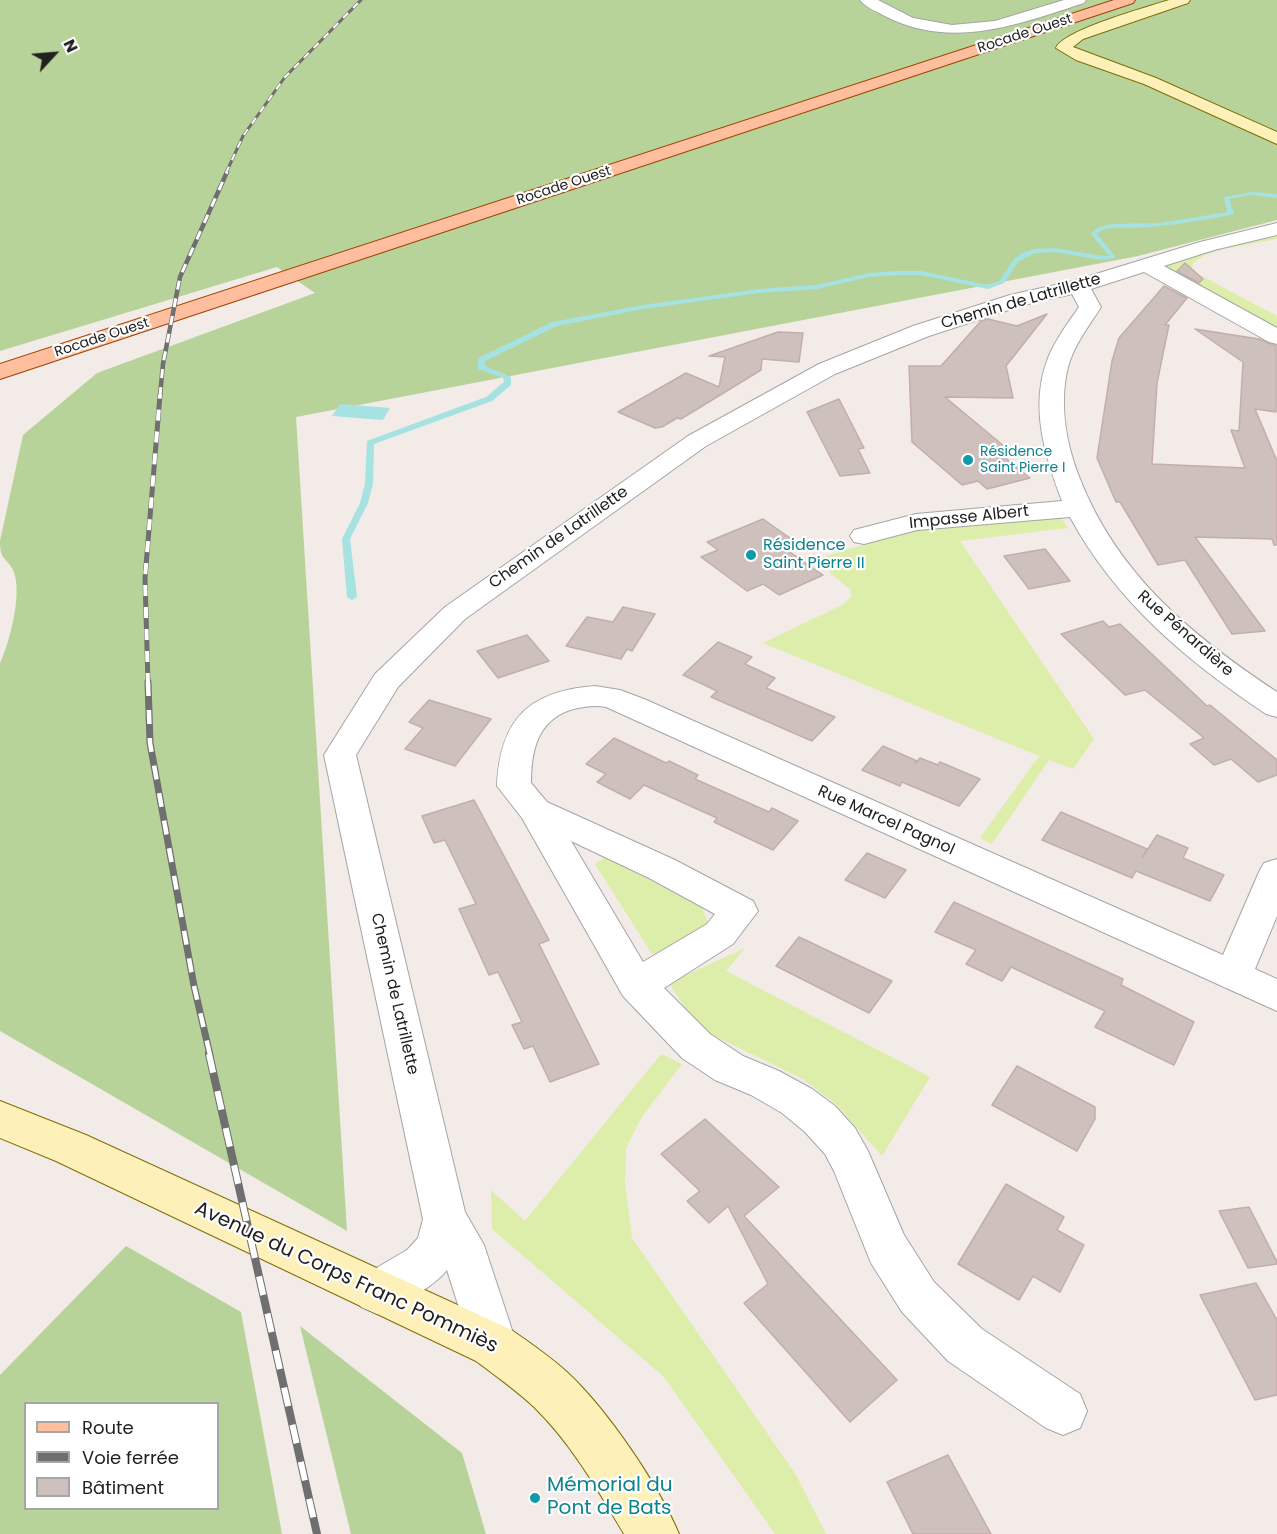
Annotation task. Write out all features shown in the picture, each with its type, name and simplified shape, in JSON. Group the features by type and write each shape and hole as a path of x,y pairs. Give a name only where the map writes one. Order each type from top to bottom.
{"main road":[{"name":"Rocade Ouest","path":"0,372 1128,0"},
{"path":"33,381 299,291 570,193 916,77 995,44"}],"street":[{"path":"867,0 906,20 959,31 986,29 1079,0"},
{"path":"1183,0 1078,36 1069,41 1065,48 1082,57 1150,81 1277,139"},
{"name":"Chemin de Latrillette","path":"493,1345 462,1245 445,1219 340,755 386,681 455,612 698,441 827,369 874,349 1018,300 1079,286 1207,246 1277,230"},
{"path":"1148,266 1277,337"},
{"name":"Rue Pénardière","path":"1079,286 1090,307 1062,350 1055,374 1052,405 1053,439 1076,508 1111,564 1150,608 1204,654 1277,707"},
{"name":"Impasse Albert","path":"864,536 916,522 1076,508"},
{"name":"Rue Marcel Pagnol","path":"535,810 662,869 740,911 720,934 637,985 535,810 514,786 513,764 519,737 538,712 560,700 600,696 633,706 1277,996"},
{"path":"1234,975 1277,872"},
{"path":"637,985 696,1046 729,1068 765,1083 797,1101 820,1119 840,1141 853,1164 887,1248 918,1297 965,1345 1063,1411"},
{"name":"Avenue du Corps Franc Pommiès","path":"0,1103 71,1148"},
{"name":"Avenue du Corps Franc Pommiès","path":"0,1119 71,1148 493,1345 525,1367 553,1392 576,1418 653,1534"},
{"name":"Chemin de Latrillette","path":"377,1292 423,1265 437,1249 445,1219"}],"green space":[{"path":"0,0 1277,0 1277,220 1138,256 296,417 347,1231 0,1031 0,663 8,643 17,590 13,570 2,555 0,541 23,435 97,373 315,293 277,267 0,351"},
{"path":"1277,234 1277,239 1223,249 1205,255 1193,263 1192,269 1277,316 1277,330 1166,271 1165,266 1197,252"},
{"path":"1061,518 1068,528 960,541 1094,739 1073,769 1049,760 992,844 980,838 1039,756 763,643 844,604 851,597 850,589 831,574 822,557 922,528"},
{"path":"606,857 702,908 708,923 677,946 652,954 595,864"},
{"path":"745,948 726,971 930,1077 882,1156 836,1104 803,1079 698,1028 669,983"},
{"path":"661,1054 682,1064 641,1118 626,1148 625,1183 632,1238 796,1475 826,1534 775,1534 664,1377 492,1229 491,1190 525,1221"},
{"path":"126,1246 241,1312 282,1534 0,1534 0,1375"},
{"path":"300,1326 462,1453 486,1534 351,1534"}],"water":[{"path":"340,404 390,408 383,420 332,416"}],"building":[{"path":"1185,263 1203,279 1199,283 1177,271"},
{"path":"1164,286 1187,298 1165,325 1169,325 1157,383 1152,464 1245,468 1231,430 1239,431 1243,362 1195,329 1259,339 1276,346 1276,412 1255,409 1277,461 1277,545 1274,545 1272,539 1195,537 1265,631 1232,634 1185,560 1158,565 1120,502 1116,502 1097,458 1112,361 1119,338"},
{"path":"1047,314 1006,366 1013,398 945,397 1011,452 1002,455 1030,478 987,489 978,481 962,485 912,442 909,366 941,366 981,321 988,319 1017,326"},
{"path":"778,332 803,333 799,362 762,359 761,370 681,419 677,418 662,427 655,428 618,412 686,373 719,387 725,357 709,356"},
{"path":"839,399 864,448 858,449 870,473 840,476 807,412"},
{"name":"Résidence Saint Pierre II","path":"763,519 800,545 787,550 823,575 779,595 763,584 747,591 701,557 718,550 707,542"},
{"path":"1045,549 1070,581 1029,589 1004,556"},
{"path":"623,607 655,614 632,651 627,649 621,659 566,646 587,617 613,622"},
{"path":"1103,621 1109,627 1120,624 1207,706 1210,705 1277,760 1277,775 1258,782 1231,759 1214,765 1190,744 1204,738 1145,690 1125,695 1061,634"},
{"path":"527,635 549,661 498,678 477,651"},
{"path":"718,642 752,657 745,664 775,678 766,688 835,717 812,741 711,697 717,691 683,675"},
{"path":"429,700 491,719 455,766 405,749 423,728 409,722"},
{"path":"614,738 666,763 669,761 698,775 695,779 769,812 772,808 798,821 773,850 714,822 717,818 644,785 630,799 597,782 606,774 586,764"},
{"path":"883,746 917,761 915,764 920,758 938,765 940,762 980,779 959,806 902,782 900,786 862,770"},
{"path":"474,800 549,940 539,944 599,1064 550,1082 533,1046 524,1049 512,1025 522,1022 498,972 489,975 459,909 476,904 445,840 434,843 422,816"},
{"path":"1061,812 1147,849 1142,858 1157,835 1188,848 1183,858 1224,875 1210,901 1136,871 1132,878 1042,840"},
{"path":"867,853 906,870 885,898 845,880"},
{"path":"954,902 1123,979 1121,985 1194,1022 1174,1065 1095,1027 1105,1011 1011,967 1002,981 966,964 976,950 935,932"},
{"path":"799,937 892,981 869,1013 776,966"},
{"path":"1017,1066 1095,1107 1095,1119 1077,1151 992,1105"},
{"path":"705,1119 779,1187 744,1216 897,1380 850,1422 744,1303 768,1284 728,1206 709,1223 687,1201 700,1191 661,1154"},
{"path":"1006,1184 1064,1217 1057,1230 1084,1245 1060,1292 1033,1276 1019,1300 958,1264"},
{"path":"1249,1207 1277,1264 1248,1268 1219,1211"},
{"path":"1256,1283 1277,1320 1277,1395 1255,1400 1200,1295"},
{"path":"948,1455 991,1534 913,1534 887,1482"}],"waterway":[{"path":"352,597 346,539 364,503 369,484 370,443 489,399 508,383 507,377 481,367 481,360 555,324 643,307 759,291 817,287 869,275 921,273 988,287 1002,282 1016,261 1034,251 1055,250 1101,258 1113,257 1094,234 1099,229 1112,226 1160,225 1231,213 1226,198 1252,194 1277,196"}],"railway":[{"path":"226,173 243,136 285,77 361,0"},
{"path":"160,396 163,364 180,277 227,172"},
{"path":"148,684 145,578 160,395"},
{"path":"148,682 150,743 194,986 210,1055"},
{"path":"209,1054 317,1534"}],"place":[{"name":"Résidence Saint Pierre I","path":"968,460"},
{"name":"Résidence Saint Pierre II","path":"751,555"},
{"name":"Mémorial du Pont de Bats","path":"535,1498"}]}
